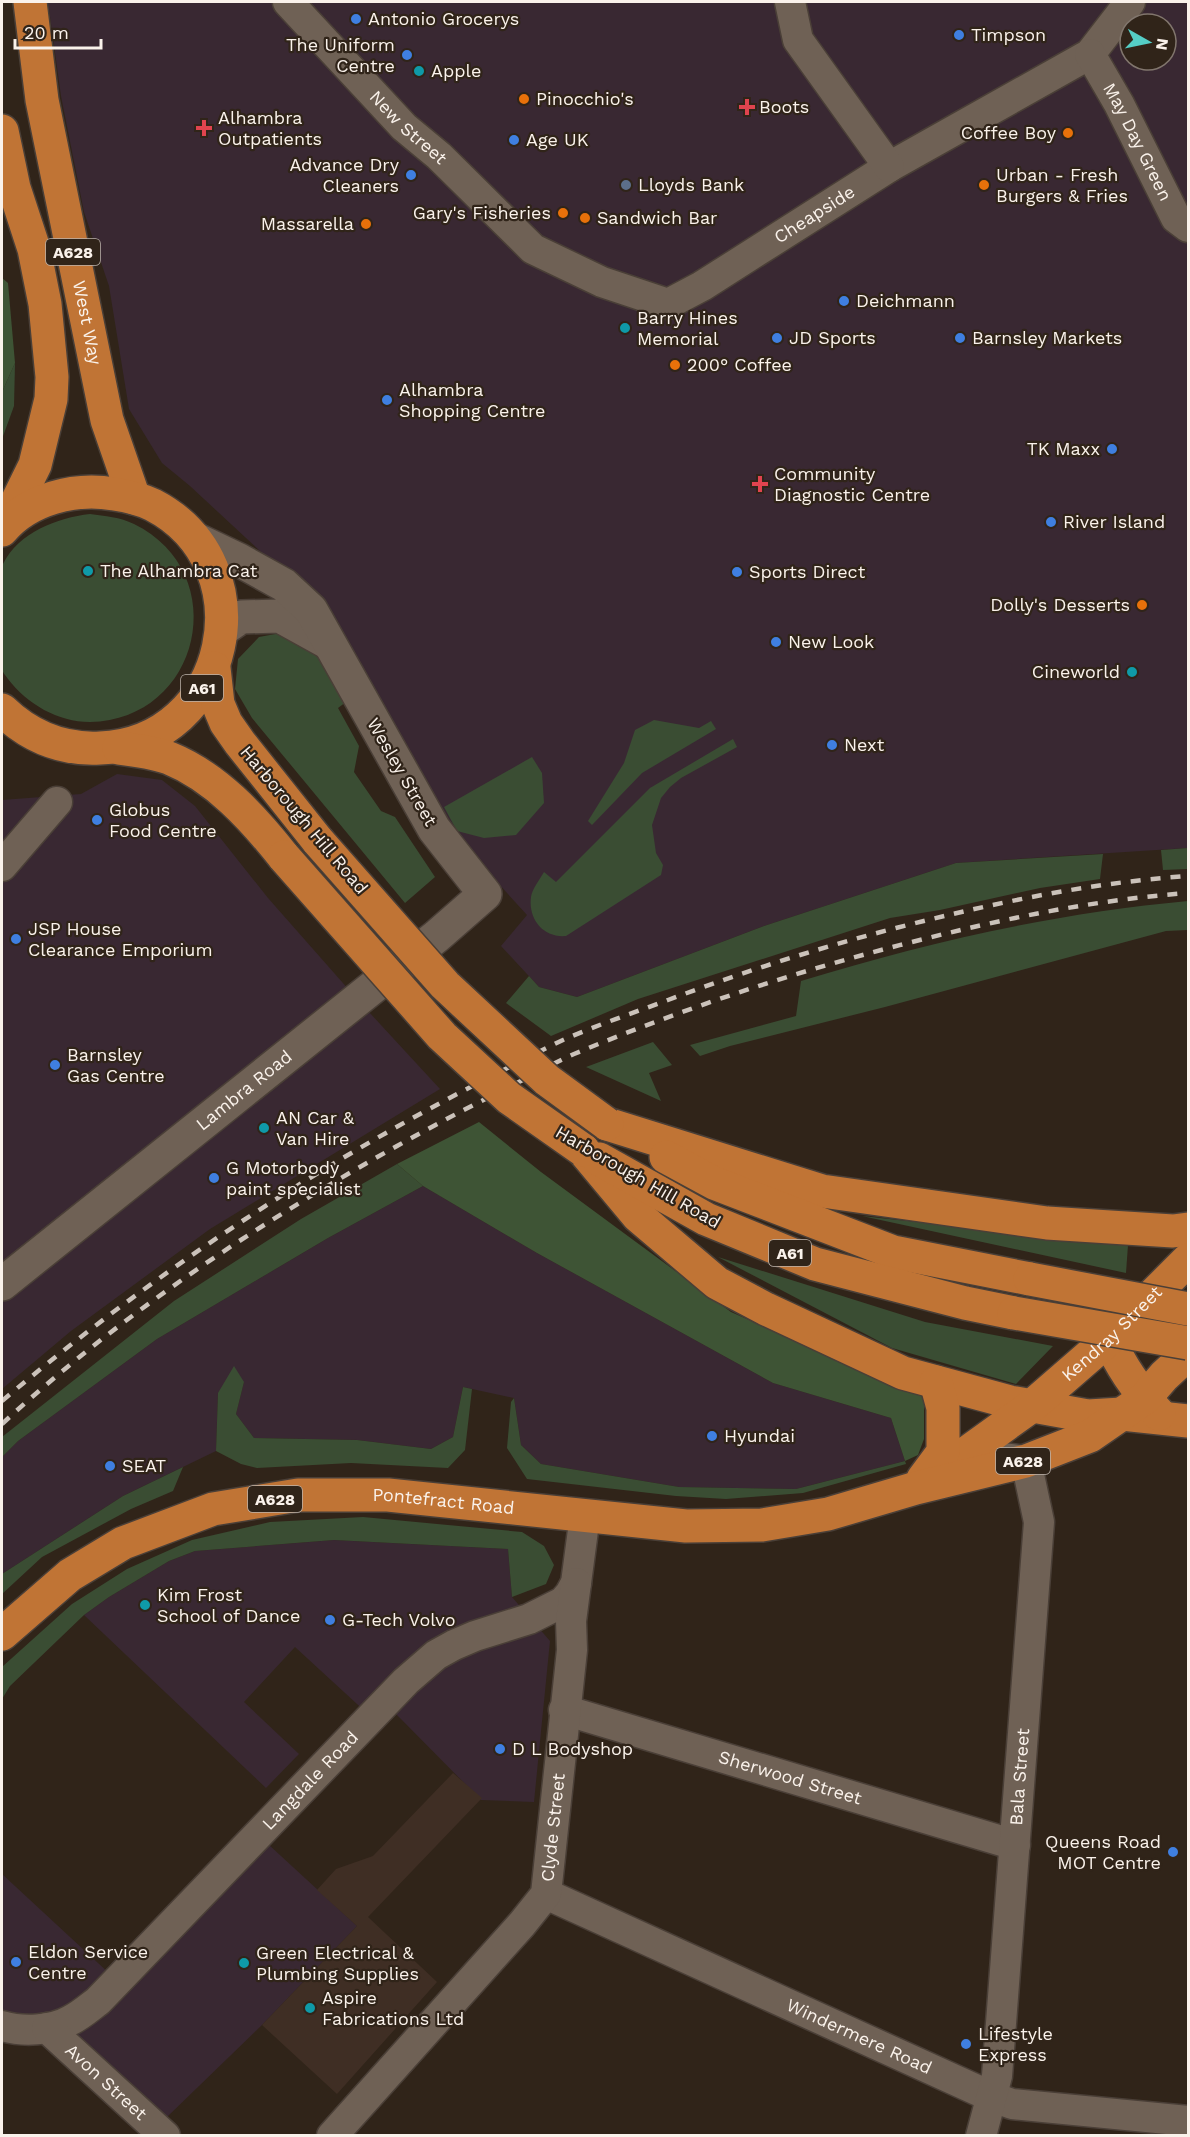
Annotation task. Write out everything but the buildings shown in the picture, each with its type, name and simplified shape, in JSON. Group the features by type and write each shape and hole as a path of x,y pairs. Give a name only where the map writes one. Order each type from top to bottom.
{"highway":[{"name":"West Way","path":"30,2 42,100 103,402 134,498"},
{"name":"West Way","path":"2,131 14,189 34,249 45,304 52,377 51,399 35,465 4,528"},
{"name":"A61","path":"2,744 46,741 82,749 117,748 148,738 176,720 198,697 213,668 222,630 221,597 211,567 195,539 176,520 153,505 134,498 95,490 63,494 32,506 4,528"},
{"name":"Harborough Hill Road","path":"213,668 218,704 226,723 318,841 445,985 547,1080 607,1124 714,1183 893,1252 1188,1309"},
{"name":"A61","path":"2,710 16,724 46,741"},
{"name":"Harborough Hill Road","path":"117,748 168,758 205,778 260,826 442,1036 509,1098 583,1150 706,1219 815,1264 965,1303 1188,1343"},
{"name":"A61","path":"607,1124 822,1191 1047,1223 1187,1239"},
{"name":"A61","path":"583,1150 638,1216 717,1283 766,1309 903,1373 1010,1402 1088,1416 1155,1413"},
{"name":"Kendray Street","path":"1033,1405 1108,1339 1187,1239"},
{"path":"1108,1339 1118,1361 1155,1413"},
{"path":"1155,1413 1164,1376 1188,1354"},
{"path":"916,1488 943,1452 943,1408 936,1382"},
{"name":"Pontefract Road","path":"916,1488 1033,1405"},
{"name":"Pontefract Road","path":"2,1634 70,1575 123,1543 213,1509 298,1495 388,1496 686,1526 762,1526 828,1514 916,1488 1026,1461 1155,1413"}],"street":[{"name":"New Street","path":"288,2 404,127 439,156 533,249"},
{"path":"790,2 798,40 889,167"},
{"path":"1090,54 1130,2"},
{"name":"Cheapside","path":"533,249 602,282 668,304 702,286 889,167 1090,54"},
{"name":"May Day Green","path":"1090,54 1119,104 1176,218 1188,227"},
{"name":"Wesley Street","path":"195,539 284,585 311,610 435,829 485,894"},
{"path":"222,630 241,617 280,616 329,643"},
{"path":"2,866 57,802"},
{"name":"Lambra Road","path":"2,1284 437,936 485,894"},
{"name":"Pontefract Road","path":"945,1469 993,1457 1026,1461"},
{"name":"Bala Street","path":"981,2136 996,2076 1039,1522 1026,1461"},
{"path":"576,1583 585,1515"},
{"name":"Clyde Street","path":"332,2136 522,1924 546,1894 572,1650 571,1621 576,1583"},
{"name":"Langdale Road","path":"2,2026 10,2029 47,2028 70,2021 98,2001 406,1681 436,1655 475,1636 530,1619 553,1608 563,1602 576,1583"},
{"name":"Sherwood Street","path":"564,1710 1015,1845"},
{"name":"Windermere Road","path":"546,1894 1012,2104 1188,2121"},
{"name":"Avon Street","path":"47,2028 165,2136"}],"shaded area":[{"path":"48,2 1188,2 1188,848 956,863 764,926 577,997 539,987 501,946 527,915 455,836 318,605 190,486 162,463 129,409 109,286 84,212 61,96"},
{"path":"117,774 162,780 195,806 268,898 440,1089 210,1229 71,1331 2,1389 2,800 81,794"},
{"path":"423,1186 537,1253 773,1383 891,1418 905,1461 796,1489 679,1487 541,1464 521,1445 514,1398 463,1387 453,1437 431,1449 357,1440 254,1438 236,1414 244,1382 218,1393 216,1451 123,1496 2,1574 2,1457 18,1441 157,1339 328,1238"},
{"path":"334,1540 508,1549 512,1597 550,1641 534,1802 481,1800 395,1713 382,1727 295,1647 244,1702 299,1754 266,1788 84,1615 169,1561 195,1551"},
{"path":"453,1773 482,1798 368,1917 437,1982 337,2094 262,2025 357,1926 317,1890 336,1869 373,1856"},
{"path":"268,1844 357,1926 262,2025 167,2117 79,2036 2,2012 2,1874 125,1988"}],"green space":[{"path":"2,278 8,283 15,363 2,392"},
{"path":"15,363 14,406 2,439 2,392"},
{"path":"90,514 112,517 134,524 165,546 185,575 193,608 191,641 179,671 158,697 128,715 90,722 55,715 24,696 3,671 1,646 2,573 3,564 10,553 19,543 40,528 65,519"},
{"path":"286,632 313,647 346,702 338,708 359,746 354,772 381,811 395,817 435,877 405,903 252,718 235,689 238,659 259,637"},
{"path":"654,720 699,728 711,721 716,729 642,773 592,825 588,821 624,763 635,730"},
{"path":"733,739 737,747 681,778 661,798 652,825 656,853 663,865 661,875 566,936 550,934 539,926 532,913 531,897 534,887 544,872 556,882 650,788"},
{"path":"532,757 542,773 544,803 516,835 484,838 457,831 444,807"},
{"path":"1188,848 1188,869 1163,870 1161,850"},
{"path":"1103,854 1100,879 1040,888 940,910 890,918 638,999 551,1036 506,1003 529,976 539,987 577,997 764,926 956,863"},
{"path":"1188,901 1188,930 1166,931 885,1007 730,1046 700,1056 690,1045 796,1016 801,981 849,967 944,942 1041,921"},
{"path":"653,1042 672,1065 649,1073 661,1101 586,1067"},
{"path":"479,1122 541,1172 731,1312 924,1397 924,1439 918,1455 905,1461 891,1418 773,1383 537,1253 423,1186 397,1164"},
{"path":"397,1164 423,1186 328,1238 157,1339 18,1441 2,1457 2,1437 174,1301 301,1219"},
{"path":"862,1216 1128,1245 1126,1273"},
{"path":"718,1257 925,1322 1053,1346 1016,1384 892,1348"},
{"path":"234,1366 244,1382 236,1414 254,1438 357,1440 431,1449 453,1437 463,1387 472,1389 465,1450 448,1468 351,1463 257,1468 241,1464 216,1451 218,1393"},
{"path":"514,1398 521,1445 541,1464 679,1487 796,1489 905,1461 906,1464 803,1493 726,1499 676,1496 527,1479 507,1448 511,1402"},
{"path":"183,1467 173,1491 131,1509 42,1557 2,1594 2,1574 123,1496"},
{"path":"363,1517 522,1532 544,1546 554,1565 546,1584 512,1597 508,1549 334,1540 195,1551 169,1561 84,1615 10,1686 2,1699 2,1667 72,1604 127,1569 192,1540 270,1522"}],"railway":[{"path":"2,1401 116,1310 235,1226 358,1149 421,1113 563,1040 753,970 896,928 1041,895 1150,879 1188,876"},
{"path":"2,1424 94,1346 191,1273 242,1239 397,1146 574,1054 739,992 908,943 1047,912 1117,900 1188,893"}],"place":[{"name":"Antonio Grocerys","path":"356,19"},
{"name":"Timpson","path":"959,35"},
{"name":"The Uniform Centre","path":"407,55"},
{"name":"Apple","path":"419,71"},
{"name":"Pinocchio's","path":"524,99"},
{"name":"Boots","path":"747,107"},
{"name":"Alhambra Outpatients","path":"204,128"},
{"name":"Coffee Boy","path":"1068,133"},
{"name":"Age UK","path":"514,140"},
{"name":"Advance Dry Cleaners","path":"411,175"},
{"name":"Lloyds Bank","path":"626,185"},
{"name":"Urban - Fresh Burgers & Fries","path":"984,185"},
{"name":"Gary's Fisheries","path":"563,213"},
{"name":"Sandwich Bar","path":"585,218"},
{"name":"Massarella","path":"366,224"},
{"name":"Deichmann","path":"844,301"},
{"name":"Barry Hines Memorial","path":"625,328"},
{"name":"JD Sports","path":"777,338"},
{"name":"Barnsley Markets","path":"960,338"},
{"name":"200° Coffee","path":"675,365"},
{"name":"Alhambra Shopping Centre","path":"387,400"},
{"name":"TK Maxx","path":"1112,449"},
{"name":"Community Diagnostic Centre","path":"760,484"},
{"name":"River Island","path":"1051,522"},
{"name":"The Alhambra Cat","path":"88,571"},
{"name":"Sports Direct","path":"737,572"},
{"name":"Dolly's Desserts","path":"1142,605"},
{"name":"New Look","path":"776,642"},
{"name":"Cineworld","path":"1132,672"},
{"name":"Next","path":"832,745"},
{"name":"Globus Food Centre","path":"97,820"},
{"name":"JSP House Clearance Emporium","path":"16,939"},
{"name":"Barnsley Gas Centre","path":"55,1065"},
{"name":"AN Car & Van Hire","path":"264,1128"},
{"name":"G Motorbody paint specialist","path":"214,1178"},
{"name":"Hyundai","path":"712,1436"},
{"name":"SEAT","path":"110,1466"},
{"name":"Kim Frost School of Dance","path":"145,1605"},
{"name":"G-Tech Volvo","path":"330,1620"},
{"name":"D L Bodyshop","path":"500,1749"},
{"name":"Queens Road MOT Centre","path":"1173,1852"},
{"name":"Eldon Service Centre","path":"16,1962"},
{"name":"Green Electrical & Plumbing Supplies","path":"244,1963"},
{"name":"Aspire Fabrications Ltd","path":"310,2008"},
{"name":"Lifestyle Express","path":"966,2044"}]}
